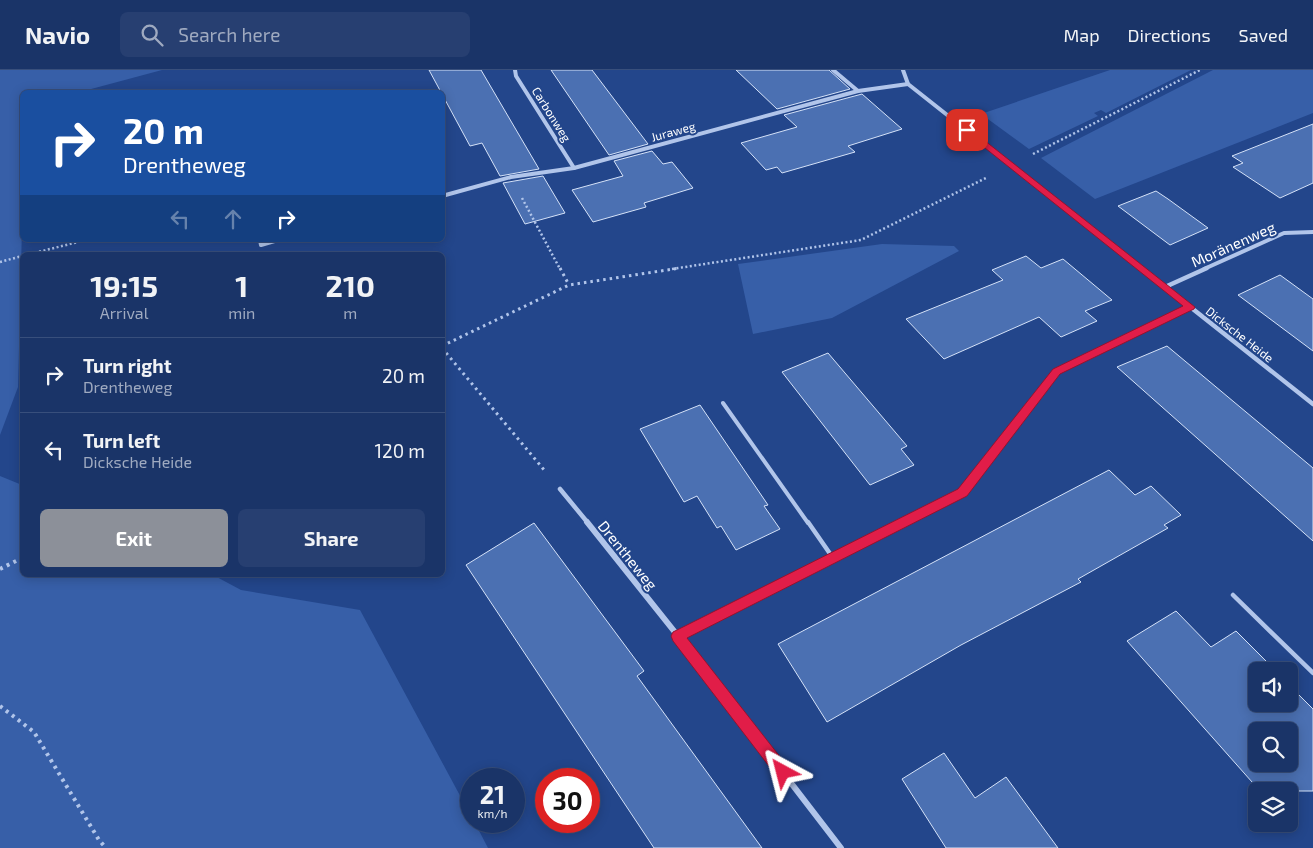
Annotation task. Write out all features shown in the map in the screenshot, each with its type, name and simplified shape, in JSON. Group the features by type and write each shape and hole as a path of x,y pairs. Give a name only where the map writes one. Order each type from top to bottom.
{"street":[{"name":"Carbonweg","path":"515,70 516,76 574,168"},
{"path":"832,70 858,91"},
{"path":"903,70 908,84"},
{"name":"Juraweg","path":"445,195 511,177 574,168 858,91 908,84"},
{"name":"Dicksche Heide","path":"908,84 1313,404"},
{"name":"Moränenweg","path":"1165,287 1284,233 1313,232"},
{"path":"260,242 261,245 271,242"},
{"path":"678,636 962,493 1057,372 1190,307"},
{"name":"Drentheweg","path":"560,489 678,636 841,848"}],"lane":[{"path":"723,403 833,558"},
{"path":"1232,594 1313,673"}],"path":[{"path":"445,346 569,285 861,240 1200,70"},
{"path":"511,177 569,285"},
{"path":"38,252 78,242"},
{"path":"0,262 20,257"},
{"path":"445,351 560,489"},
{"path":"0,569 20,559"},
{"path":"0,706 34,732 99,840 106,848"}],"shaded area":[{"path":"0,70 162,70 87,90 20,90 20,242 22,242 18,387 0,435"},
{"path":"1110,70 1191,70 1106,113 1101,110 1094,113 1098,116 1029,149 981,114"},
{"path":"1213,70 1313,70 1313,113 1095,199 1041,158"},
{"path":"882,244 954,246 959,251 832,318 753,334 738,264"},
{"path":"0,476 20,484 20,577 217,577 241,590 360,610 460,796 460,833 480,833 488,848 0,848"}],"building":[{"path":"429,70 481,70 539,169 500,176 482,143 470,146 445,100 445,90 440,90"},
{"path":"551,70 592,70 648,144 609,155"},
{"path":"736,70 829,70 850,89 777,109"},
{"path":"862,94 902,129 848,146 855,152 782,173 777,167 766,170 741,143 797,127 784,115"},
{"path":"1313,124 1313,183 1280,198 1233,167 1243,163 1232,156"},
{"path":"652,151 663,164 672,162 693,188 644,203 646,207 593,222 572,190 623,176 614,161"},
{"path":"543,176 565,213 525,224 503,183"},
{"path":"1156,191 1208,228 1170,245 1118,206"},
{"path":"1026,256 1041,268 1063,259 1112,300 1085,311 1097,321 1061,337 1039,317 944,359 906,319 1003,280 992,270"},
{"path":"1280,275 1313,299 1313,351 1238,295"},
{"path":"1167,346 1313,468 1313,541 1117,367"},
{"path":"828,353 907,446 901,449 914,465 870,485 782,372"},
{"path":"700,405 768,505 764,506 780,529 736,550 721,526 717,528 697,496 684,502 640,429"},
{"path":"1109,470 1135,495 1151,486 1181,515 1164,525 1168,528 1078,579 1081,582 961,645 827,722 778,644"},
{"path":"534,523 644,671 637,676 762,848 654,848 466,565"},
{"path":"1176,611 1211,647 1236,631 1267,662 1248,662 1248,712 1298,712 1298,694 1313,709 1313,791 1298,791 1298,782 1252,782 1127,641"},
{"path":"944,753 975,798 1006,777 1058,848 946,848 902,779"}],"route":[{"path":"783,772 678,636 962,493 1057,372 1190,307 967,130"}]}
